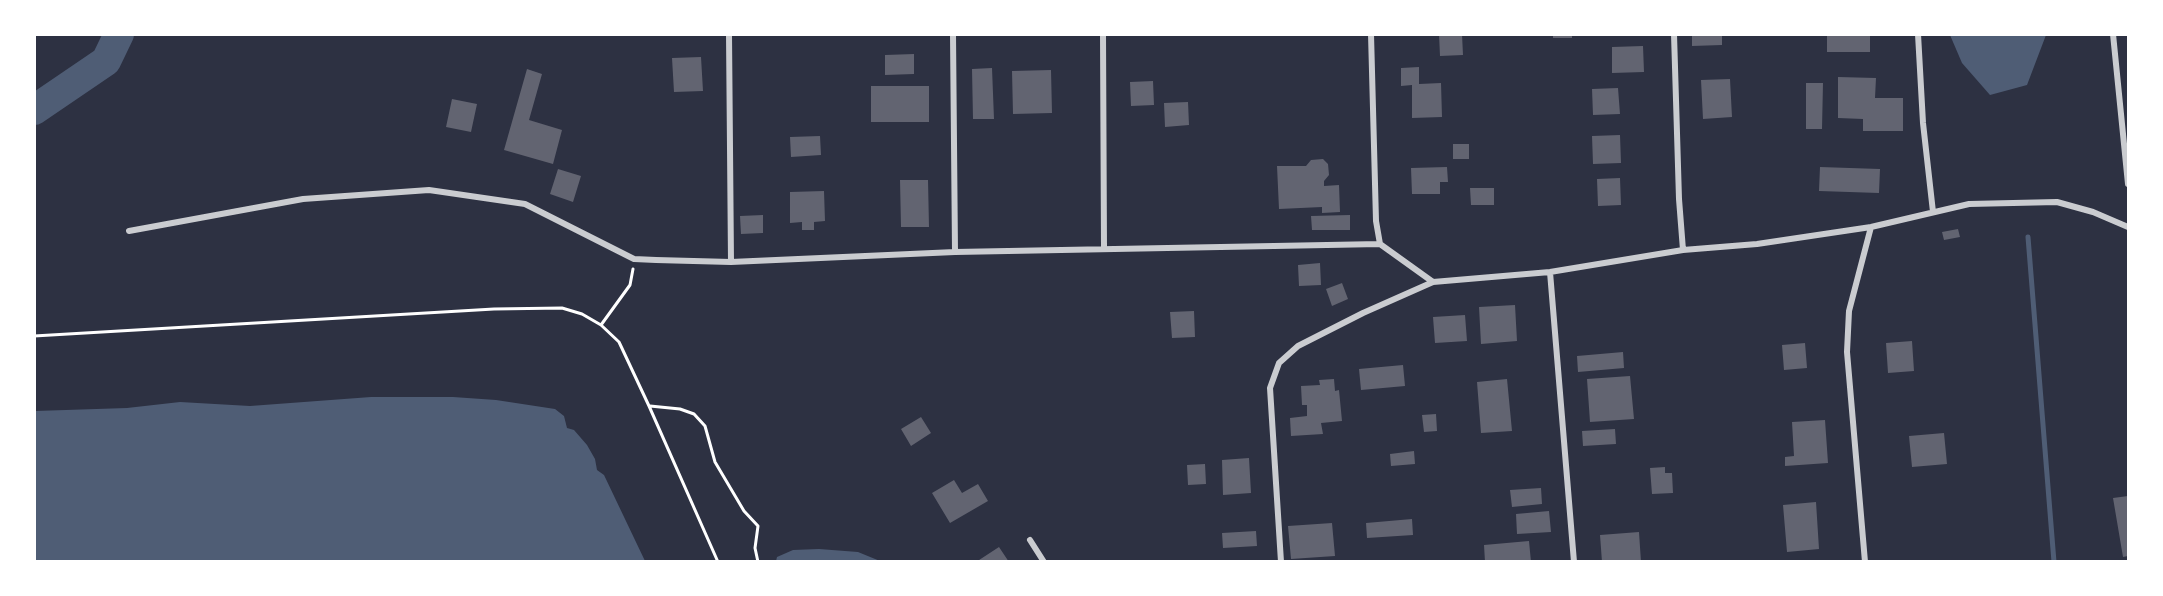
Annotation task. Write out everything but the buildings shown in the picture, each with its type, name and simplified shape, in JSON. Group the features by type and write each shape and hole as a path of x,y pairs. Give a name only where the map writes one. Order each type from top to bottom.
{"street":[{"path":"729,34 731,262"},
{"path":"953,34 955,252"},
{"path":"1103,34 1104,249"},
{"path":"1371,34 1376,221 1380,244"},
{"path":"1674,34 1679,199 1683,250"},
{"path":"1918,34 1923,123 1933,212"},
{"path":"2113,34 2128,184"},
{"path":"129,231 303,199 429,190 525,204 634,259 731,262 955,252 1380,244 1433,282"},
{"path":"1281,561 1270,388 1279,363 1298,346 1363,313 1433,282 1550,272 1683,250 1757,244 1871,227 1969,204 2056,202 2093,212 2128,226"},
{"path":"1865,561 1847,332 1849,310 1871,227"},
{"path":"1550,272 1574,561"},
{"path":"1030,540 1044,561"}],"path":[{"path":"602,325 630,285 634,259"},
{"path":"34,336 540,307 562,308 582,314 602,325 619,342 718,561"},
{"path":"649,406 680,409 694,414 705,426 715,462 744,511 758,526 755,548 758,561"}],"water":[{"path":"1950,35 2046,35 2027,85 1990,95 1962,63"},
{"path":"371,397 453,397 496,400 555,409 564,416 567,428 574,430 587,445 595,459 597,470 604,475 645,561 35,561 35,411 127,408 180,402 250,406"},
{"path":"793,550 858,552 880,561 776,561 777,557"}],"waterway":[{"path":"34,110 106,61 119,34"},
{"path":"2028,237 2054,562"}]}
